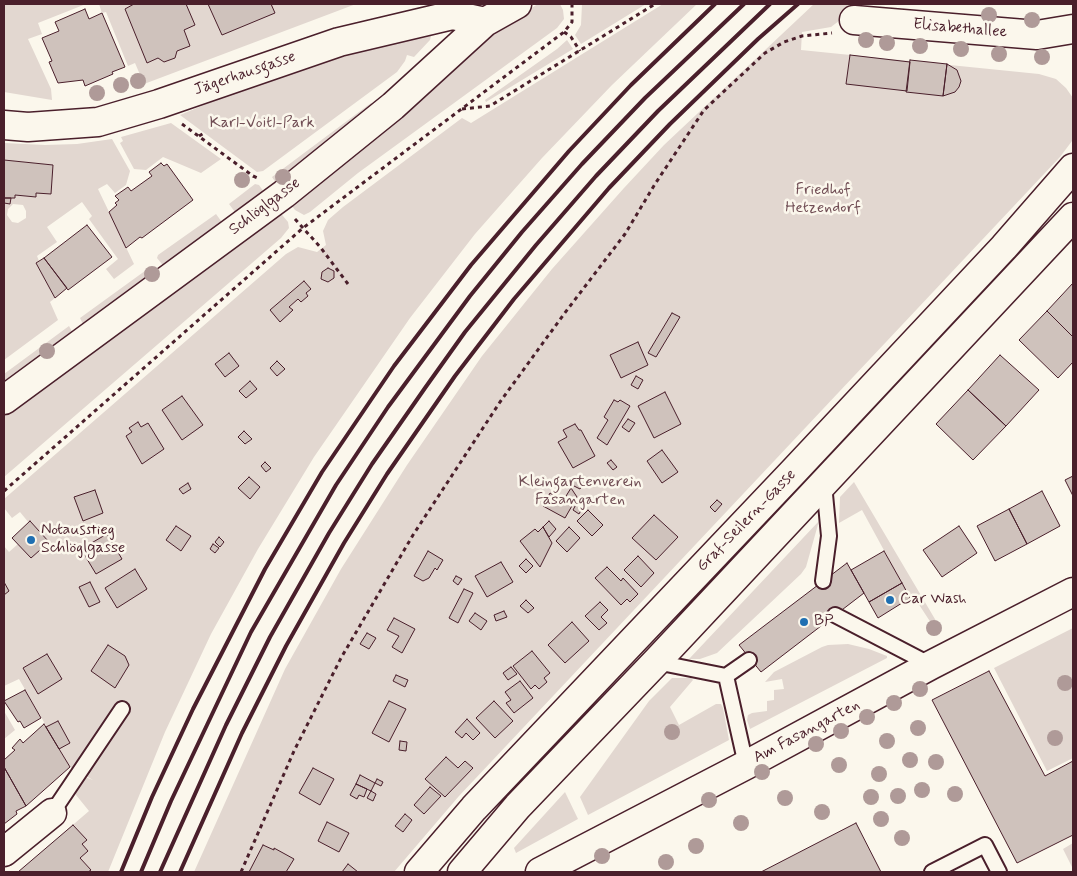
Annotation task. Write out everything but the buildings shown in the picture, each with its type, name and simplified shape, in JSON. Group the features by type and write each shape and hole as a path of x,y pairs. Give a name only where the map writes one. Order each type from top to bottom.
{"street":[{"name":"Schlöglgasse","path":"4,400 278,198 393,106 485,22 517,4"},
{"name":"Jägerhausgasse","path":"4,125 28,127 98,122 159,104 339,42 453,15 485,22"},
{"name":"Elisabethallee","path":"854,20 1037,35 1071,32"},
{"name":"Graf-Seilern-Gasse","path":"420,872 474,808 991,262 1073,168"},
{"name":"Graf-Seilern-Gasse","path":"462,872 518,806 824,484 1073,217"},
{"name":"Am Fasangarten","path":"540,872 1073,592"},
{"path":"4,852 52,813"}],"lane":[{"path":"823,581 829,536 824,484"},
{"path":"835,615 931,665"},
{"path":"656,662 726,676 749,660"},
{"path":"726,676 746,765"},
{"path":"52,813 122,709"},
{"path":"932,872 985,845 999,872"}],"path":[{"path":"4,491 303,228 564,32 572,22 572,4"},
{"path":"462,109 490,106 655,4"},
{"path":"241,872 294,751 341,658 413,535 500,402 625,234 654,184 704,110 743,72 784,42 802,36 835,32 854,20"},
{"path":"564,32 571,37 580,51"},
{"path":"159,104 175,119 253,176 265,181 348,284"},
{"path":"199,136 204,133"}],"green space":[{"path":"4,4 86,4 38,23 42,34 28,39 51,89 52,100 4,92"},
{"path":"99,4 356,4 144,84 135,63 128,66 106,12 102,13"},
{"path":"538,4 560,4 564,19 557,28 358,173 310,212 304,215 295,210 289,202 485,36"},
{"path":"582,4 646,4 581,44 575,35 581,25"},
{"path":"663,4 697,4 612,85 542,158 475,234 410,318 314,457 258,549 211,634 165,732 108,872 18,872 89,811 72,790 85,777 93,780 70,767 19,679 4,686 4,546 9,552 18,544 29,523 20,512 12,518 4,508 4,499 286,254 298,247 317,252 326,245 323,231 328,220 343,207 462,118 471,123"},
{"path":"814,4 861,4 831,27 802,32 801,50 1039,74 1056,79 1073,98 1072,141 1060,157 459,796 394,872 194,872 285,669 341,569 407,465 482,356 552,269 664,145"},
{"name":"Karl-Voitl-Park","path":"433,28 430,40 414,57 407,55 397,72 263,171 257,172 180,115 322,56"},
{"path":"567,40 573,49 486,102 485,100"},
{"path":"371,103 377,108 278,186 272,177"},
{"path":"171,123 221,159 201,173 163,157 146,170 134,169 120,143 123,141 121,137"},
{"path":"112,139 130,171 126,185 115,193 107,184 98,189 134,264 114,279 106,269 118,259 89,219 92,216 82,202 47,227 57,242 37,256 39,261 36,263 55,298 50,302 58,320 4,360 4,203 10,204 11,198 15,198 15,195 35,197 52,165 4,160 5,143 77,144","holes":["13,204 23,205 26,211 26,218 18,223 12,222 7,215 8,209"]},
{"path":"255,184 259,185 266,195 238,216 229,204"},
{"path":"278,210 288,222 289,228 281,238 4,477 4,412"},
{"path":"216,214 224,225 166,269 157,258 158,255"},
{"path":"149,268 156,276 85,328 80,318"},
{"path":"69,326 74,335 4,387 4,374"},
{"path":"854,482 942,631 936,634 933,626 914,597 910,598 862,510 839,523 840,497"},
{"path":"819,521 806,567 801,574 717,653 700,659 689,659"},
{"path":"1073,628 1073,758 1047,771 994,668"},
{"path":"848,644 869,649 887,656 887,658 750,729 747,720 748,715 767,711 767,701 774,700 774,690 784,689 782,679 765,682 774,672 822,647"},
{"path":"672,678 691,678 693,680 670,707 679,725 716,704 721,704 729,740 588,815 580,797 649,701"},
{"path":"4,711 15,730 4,739"},
{"path":"565,792 578,819 516,853 514,848"},
{"path":"1073,843 1073,869 1063,849"}],"railway":[{"path":"121,872 152,797 193,709 265,569 322,472 394,366 471,265 569,151 631,85 715,4"},
{"path":"141,872 171,801 251,632 336,485 388,407 470,296 522,232 582,164 645,98 744,4"},
{"path":"160,872 226,725 270,637 329,533 372,464 425,388 465,332 536,245 596,176 658,111 770,4"},
{"path":"180,872 242,733 286,646 344,543 387,474 455,376 514,299 609,188 670,124 758,39 798,4"}],"place":[{"name":"Notausstieg Schlöglgasse","path":"31,540"},
{"name":"Car Wash","path":"890,600"},
{"name":"BP","path":"804,622"}],"park label":[{"name":"Friedhof Hetzendorf","path":"823,200"},
{"name":"Kleingartenverein Fasangarten","path":"580,492"}]}
